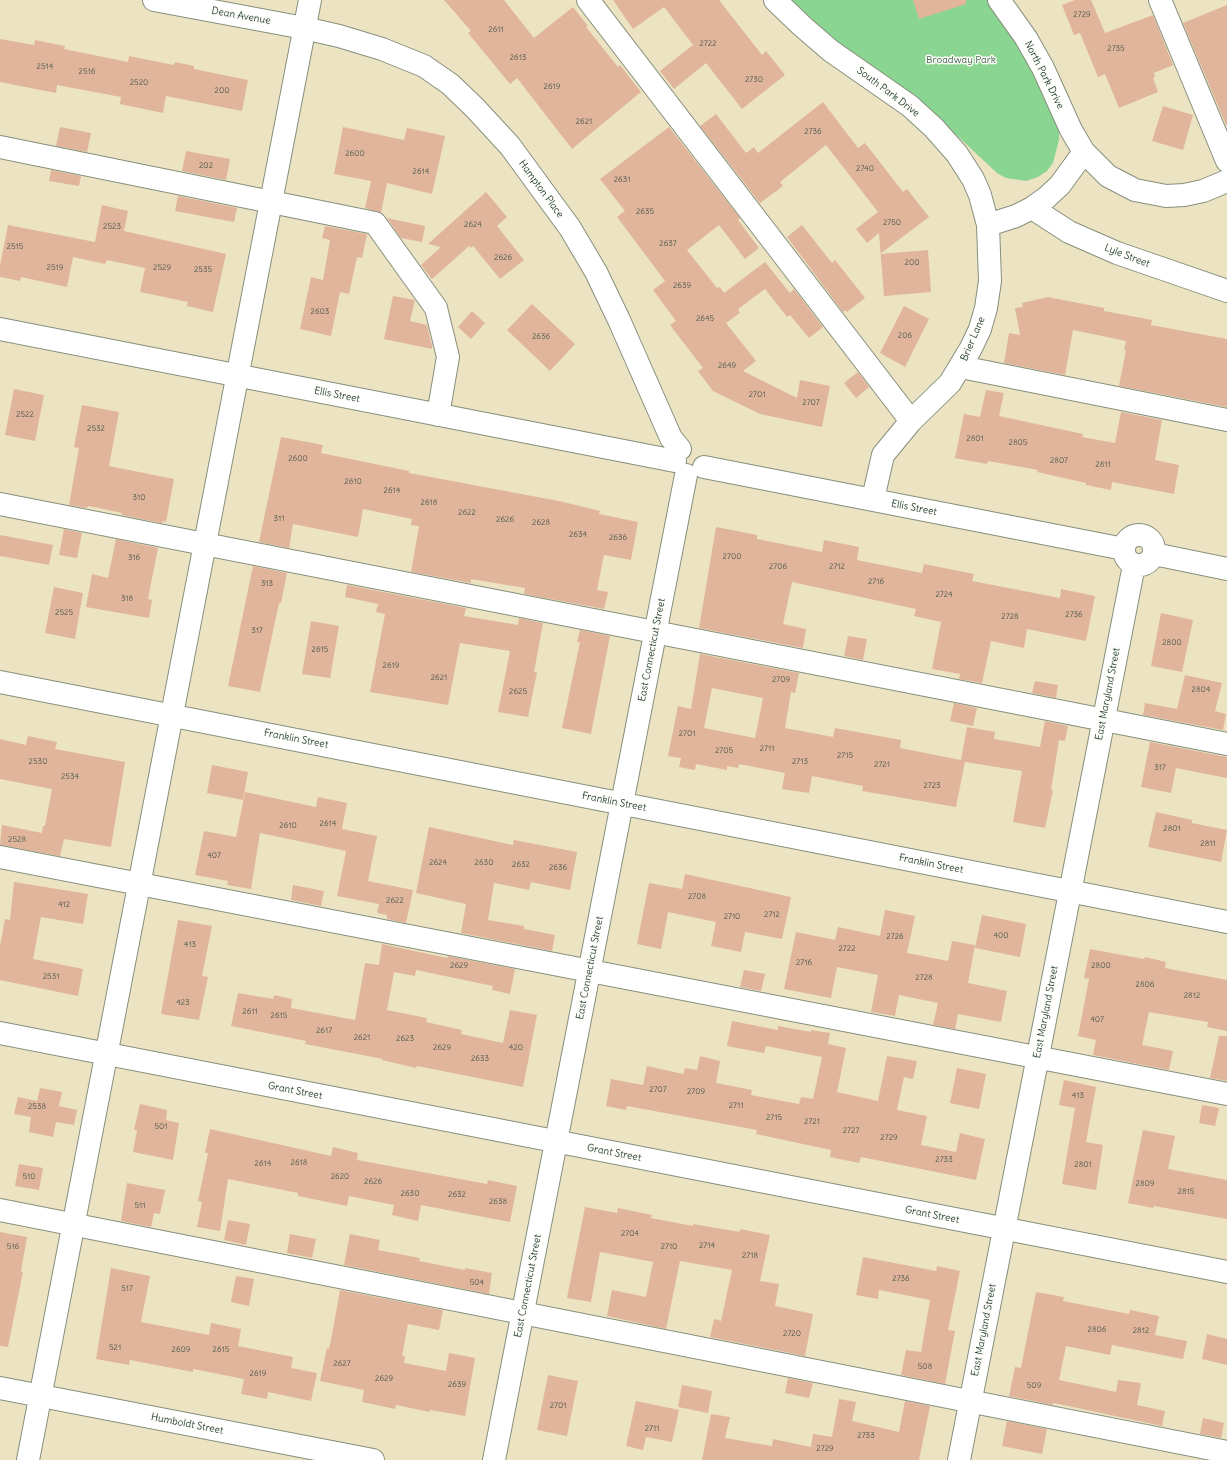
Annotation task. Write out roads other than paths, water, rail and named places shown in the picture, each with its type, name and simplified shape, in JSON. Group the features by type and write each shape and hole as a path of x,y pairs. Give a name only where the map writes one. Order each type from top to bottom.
{"street":[{"name":"Dean Avenue","path":"154,0 304,28"},
{"path":"28,1460 310,0"},
{"path":"588,0 911,421"},
{"name":"South Park Drive","path":"775,0 831,51 892,92 934,128 957,154 973,179 980,195 988,225"},
{"name":"North Park Drive","path":"999,0 1026,38 1043,68 1071,130 1084,152 1108,176 1135,190 1149,194 1184,195 1203,191 1227,182"},
{"path":"1160,0 1227,161"},
{"name":"Hampton Place","path":"304,28 382,49 424,66 450,84 475,108 510,146 570,228 596,272 671,438 686,463"},
{"path":"0,147 375,223 436,308 448,357 438,415"},
{"path":"988,225 1016,216 1032,208 1060,185 1084,152"},
{"name":"Lyle Street","path":"1032,208 1069,232 1117,253 1227,291"},
{"name":"Brier Lane","path":"872,500 883,455 911,421 950,384 961,367 980,328 986,308 990,281 988,225"},
{"name":"Ellis Street","path":"0,330 872,500 1129,557"},
{"path":"961,367 1227,420"},
{"name":"East Connecticut Street","path":"494,1460 655,632 686,463"},
{"path":"0,504 1227,744"},
{"path":"1129,557 1144,565 1151,560 1154,554 1227,569"},
{"name":"East Maryland Street","path":"959,1460 1104,720 1129,557"},
{"name":"Franklin Street","path":"0,682 1227,922"},
{"path":"0,857 1227,1094"},
{"name":"Grant Street","path":"0,1033 1227,1272"},
{"path":"0,1210 1227,1452"},
{"name":"Humboldt Street","path":"0,1388 373,1460"}],"park label":[{"name":"Broadway Park","path":"961,60"}]}
